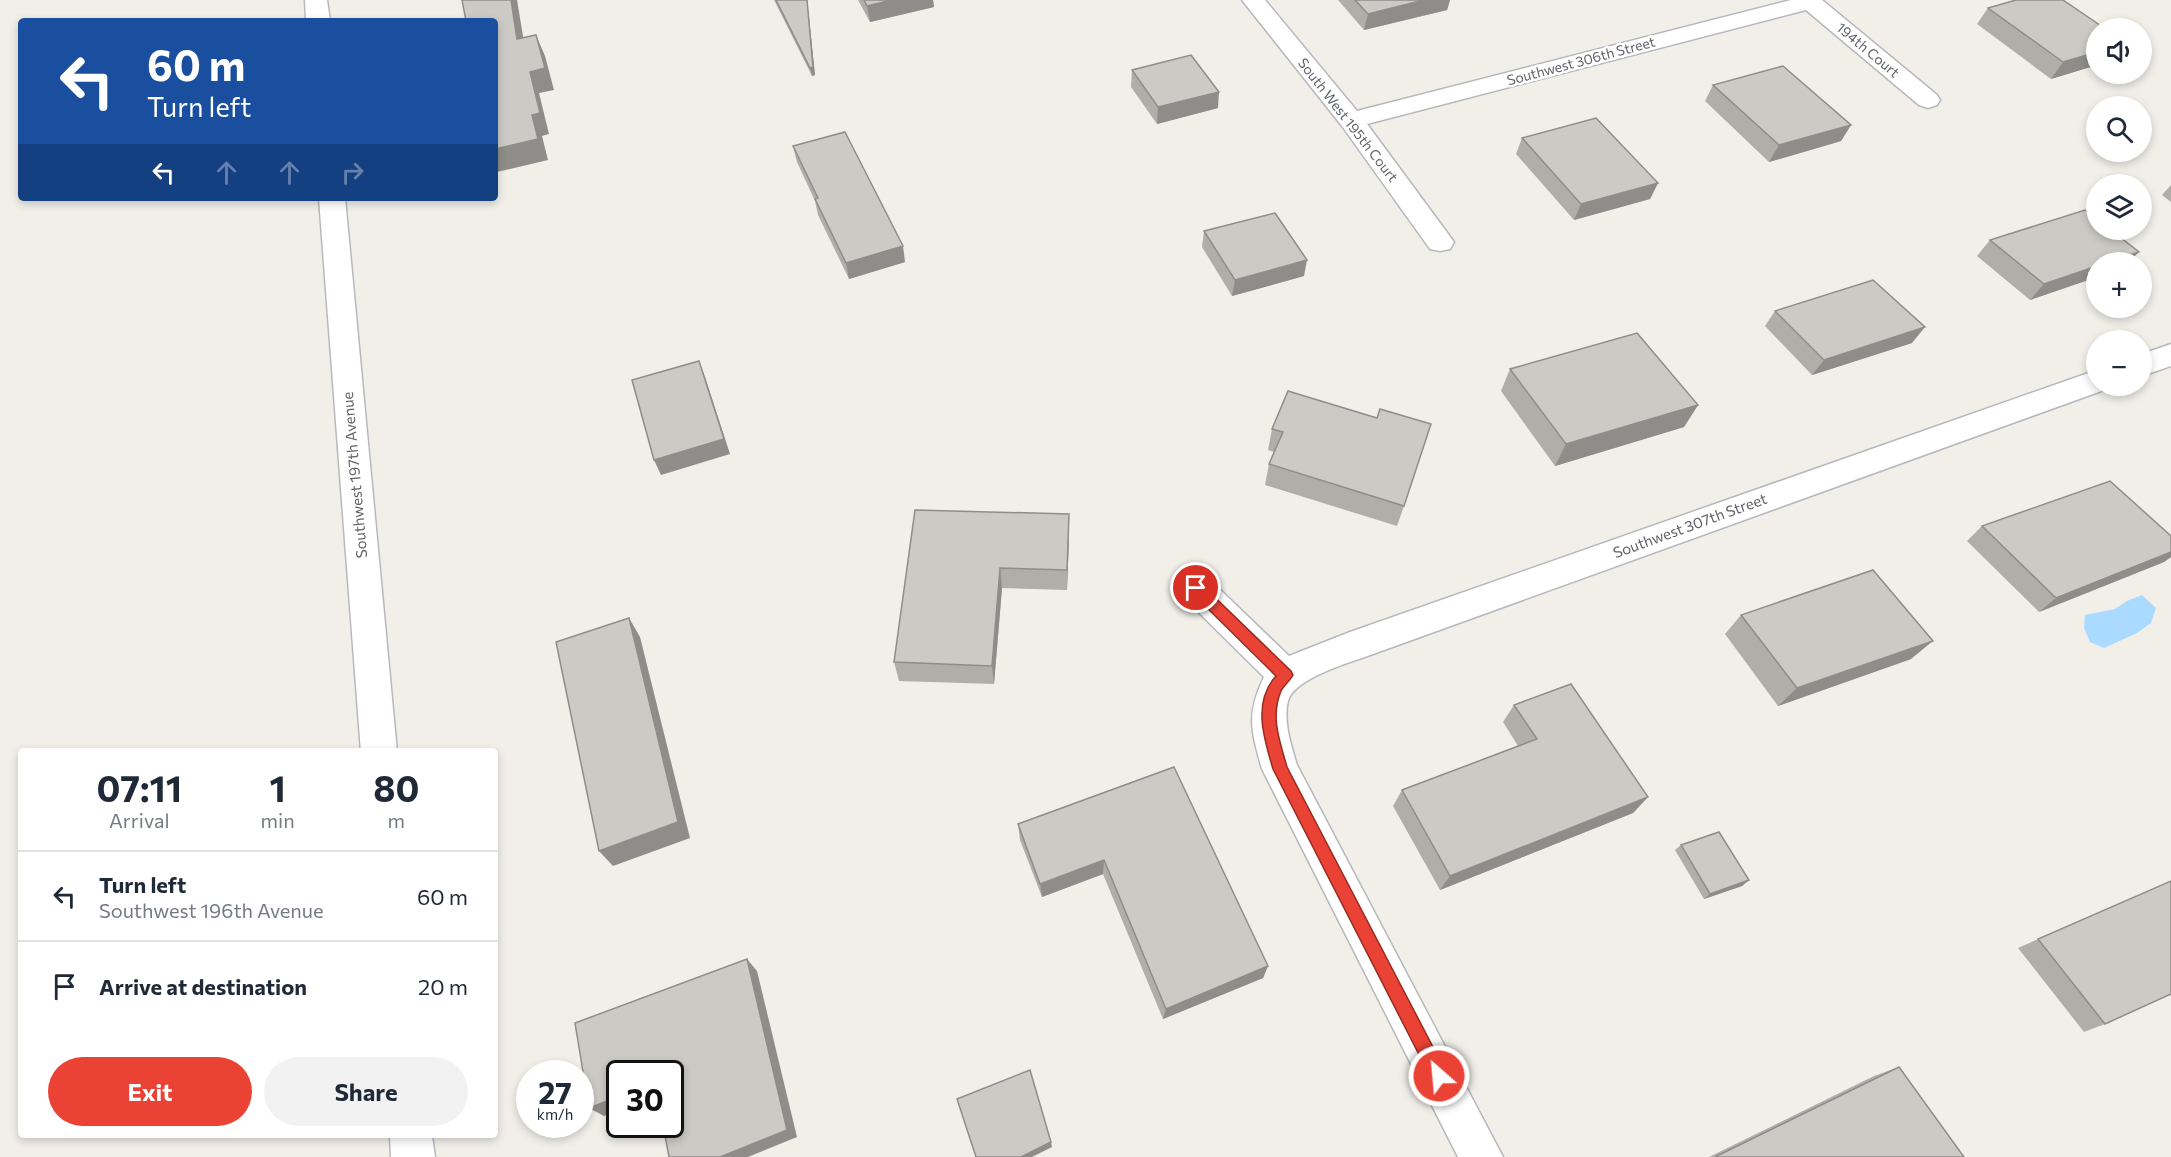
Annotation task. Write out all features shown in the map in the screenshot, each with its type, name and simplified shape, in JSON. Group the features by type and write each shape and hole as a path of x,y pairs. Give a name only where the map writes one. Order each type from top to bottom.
{"street":[{"path":"316,0 318,18"},
{"name":"South West 195th Court","path":"1253,0 1351,120 1440,242"},
{"name":"Southwest 306th Street","path":"1351,120 1809,1"},
{"name":"194th Court","path":"1809,1 1928,100"},
{"name":"Southwest 197th Avenue","path":"332,201 379,748"},
{"path":"2152,362 2171,355"},
{"name":"Southwest 307th Street","path":"1286,675 1304,664 1350,647 2086,385"},
{"path":"1196,588 1286,675 1275,687 1269,715 1270,734 1280,769 1481,1157"},
{"path":"411,1138 413,1157"}],"water":[{"path":"2142,595 2156,608 2151,623 2137,633 2104,648 2090,642 2084,628 2085,615 2115,609"}],"building":[{"path":"462,0 511,0 517,39 536,35 545,68 530,72 540,113 532,115 538,139 498,148 498,18 465,18"},
{"path":"776,0 807,0 813,67 810,68"},
{"path":"864,0 892,0 867,6"},
{"path":"1355,0 1424,0 1368,14"},
{"path":"2016,0 2063,0 2089,18 2086,18 2086,55 2063,62 1988,8"},
{"path":"1191,55 1219,92 1158,107 1132,70"},
{"path":"1783,66 1851,125 1779,145 1713,85"},
{"path":"1596,118 1658,183 1581,204 1522,138"},
{"path":"845,132 903,246 846,263 815,199 818,198 793,146"},
{"path":"2085,210 2086,240 2124,240 2139,252 2086,252 2086,270 2044,284 1990,240"},
{"path":"1275,213 1307,260 1235,280 1204,231"},
{"path":"1873,280 1925,327 1824,360 1775,311"},
{"path":"1637,333 1698,405 1566,444 1510,369"},
{"path":"699,361 724,439 654,460 632,380"},
{"path":"1288,391 1377,418 1380,409 1431,424 1404,506 1269,464 1283,432 1272,429"},
{"path":"2110,481 2171,536 2171,552 2056,598 1982,526"},
{"path":"915,510 1069,514 1067,570 1000,568 992,666 894,662"},
{"path":"1873,570 1933,641 1797,688 1741,615"},
{"path":"629,618 678,822 599,851 556,642"},
{"path":"1571,684 1648,797 1450,876 1402,790 1537,739 1514,705"},
{"path":"1174,767 1268,966 1166,1009 1104,860 1040,884 1018,824"},
{"path":"1719,832 1749,880 1710,894 1681,845"},
{"path":"2171,881 2171,994 2105,1024 2038,939"},
{"path":"747,959 787,1130 720,1157 669,1157 665,1138 684,1138 684,1060 606,1060 606,1101 594,1106 594,1060 581,1060 575,1023"},
{"path":"1899,1067 1964,1157 1715,1157"},
{"path":"1030,1070 1051,1142 1021,1157 976,1157 957,1099"}],"route":[{"path":"1196,588 1286,675 1275,687 1270,700 1269,715 1270,734 1280,769 1439,1076"}]}
